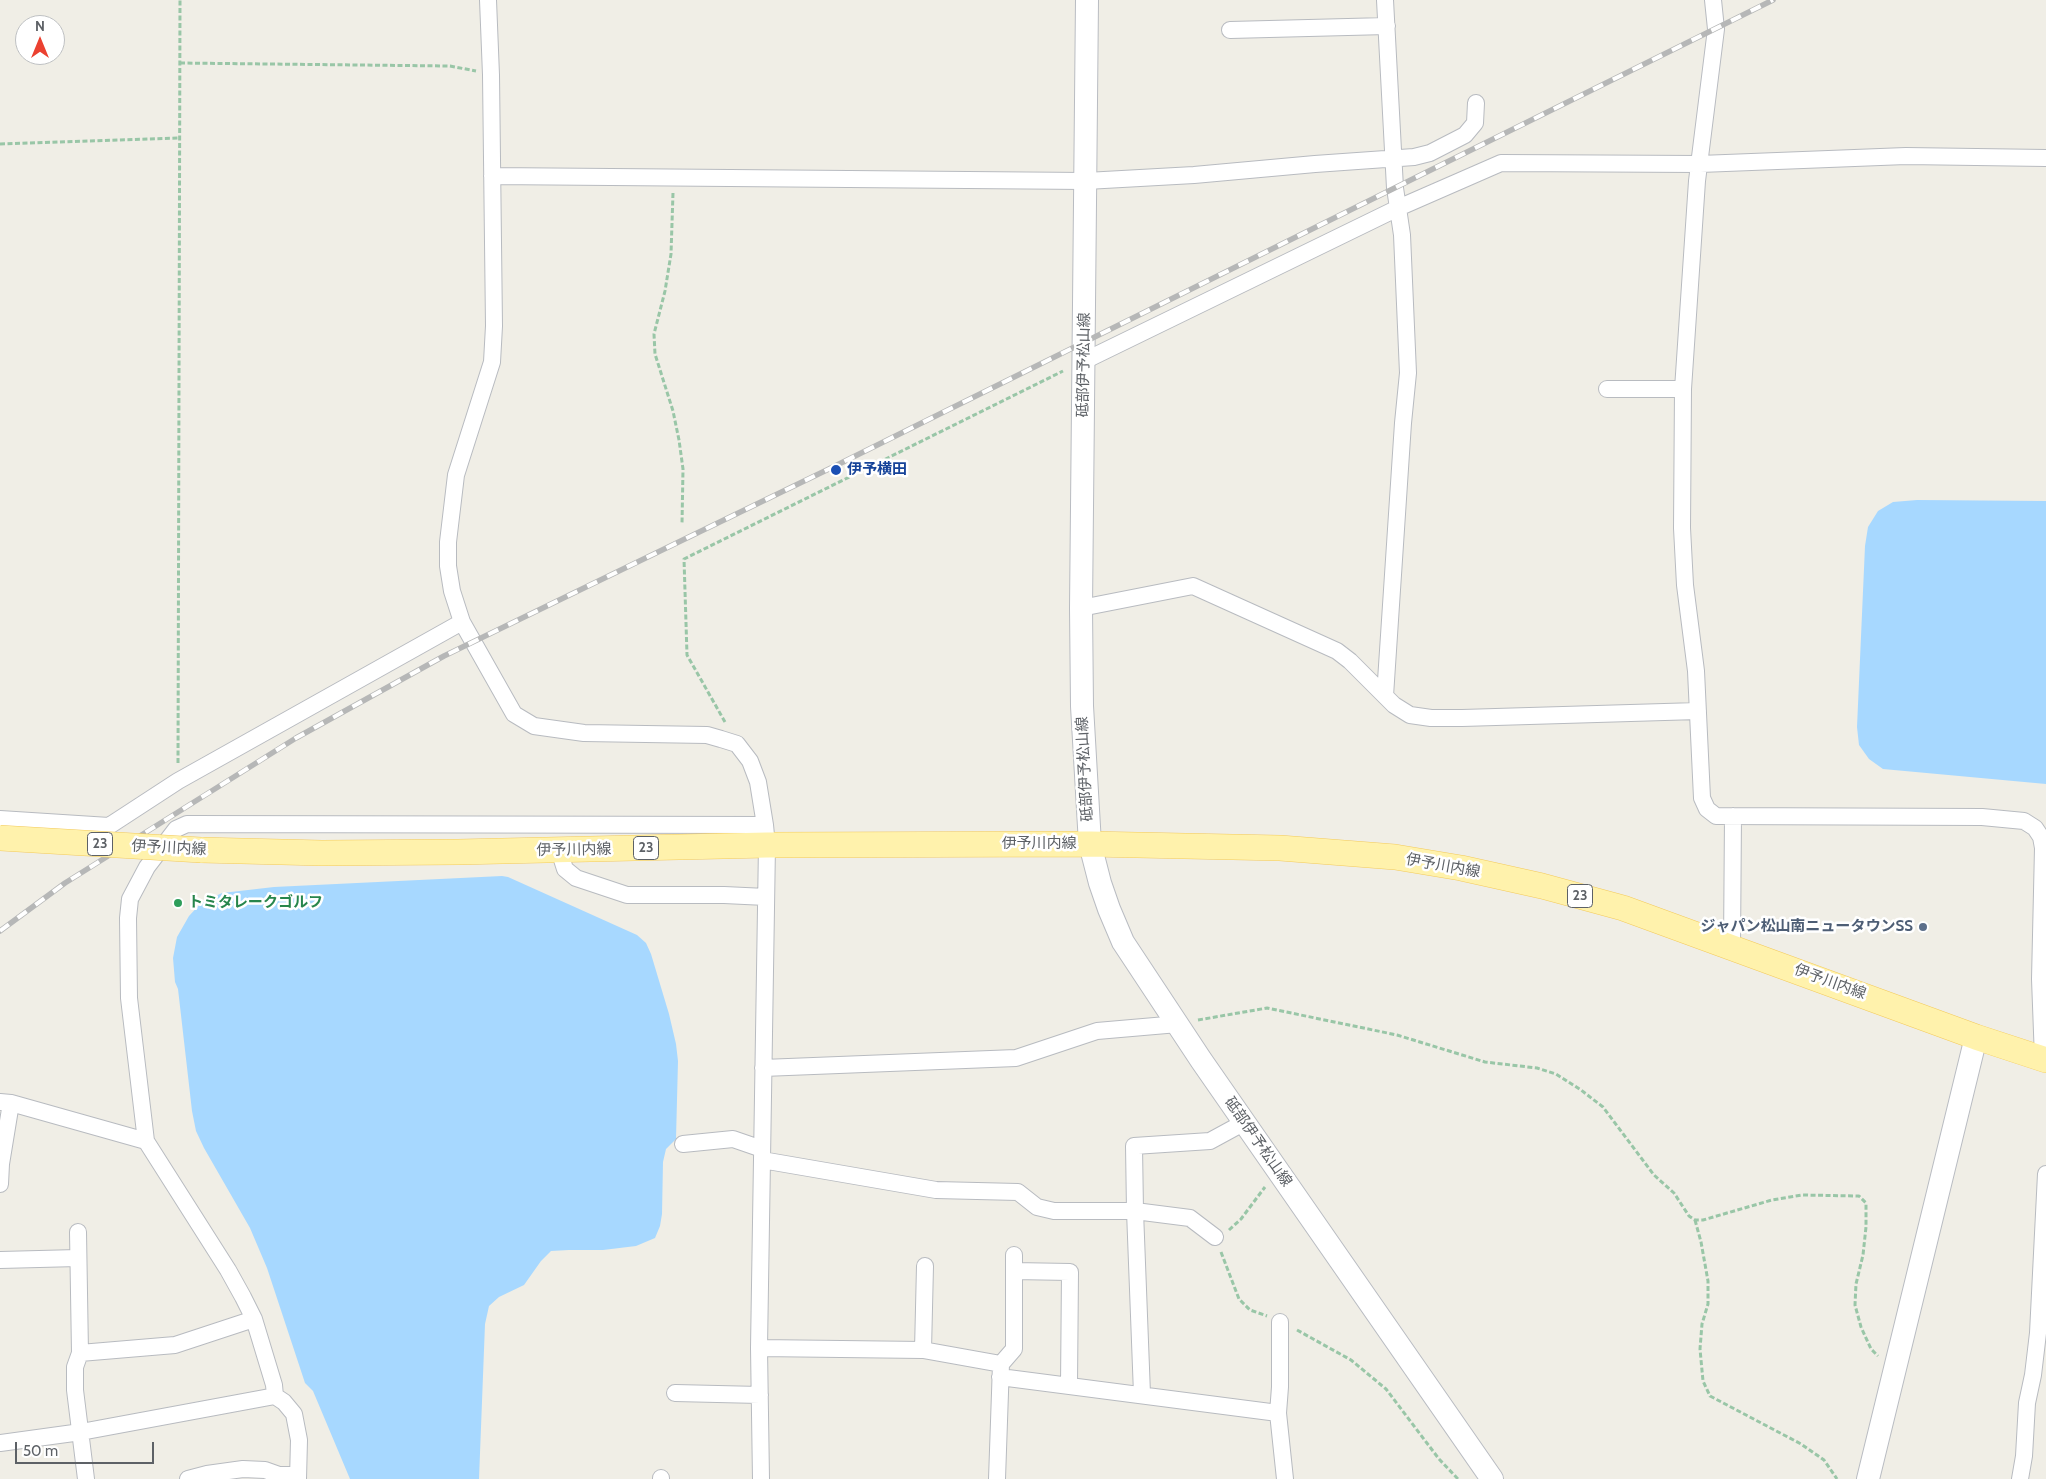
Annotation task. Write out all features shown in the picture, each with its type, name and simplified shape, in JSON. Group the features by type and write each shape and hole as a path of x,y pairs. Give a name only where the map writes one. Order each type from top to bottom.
{"main road":[{"name":"砥部伊予松山線","path":"1087,0 1081,608 1082,706 1090,844 1109,909 1123,942 1279,1172 1492,1479"},
{"name":"伊予川内線","path":"0,838 201,850 322,853 559,850 766,836 1280,848 1395,857 1461,868 1542,886 1623,908 1732,946 1976,1037 2044,1059"},
{"path":"1868,1479 1976,1037"}],"street":[{"path":"488,0 491,74 494,326 492,362 456,476 448,542 448,566 452,591 462,622 514,714 534,726 584,733 707,735 737,744 750,761 758,782 766,836 759,1348 762,1479"},
{"path":"1385,0 1394,158 1402,235 1408,374 1385,696"},
{"path":"1713,0 1716,29 1697,181 1683,390 1682,528 1685,586 1696,671 1702,798 1707,809 1716,816 1982,817 2024,821 2036,828 2041,837 2043,848 2044,1059"},
{"path":"1230,30 1387,26"},
{"path":"492,176 1086,180 1194,175 1394,158 1414,158 1430,154 1465,135 1475,123 1476,103"},
{"path":"1084,361 1398,208 1501,163 1700,164 1906,156 2046,158"},
{"path":"1607,389 1683,390"},
{"path":"1081,608 1193,586 1337,651 1350,661 1394,705 1410,714 1431,718 1698,712"},
{"path":"0,820 109,826 178,781 462,622"},
{"path":"1732,946 1733,816"},
{"path":"275,1396 274,1385 254,1319 228,1270 146,1141 129,998 128,918 130,899 147,867 176,828 187,824 766,836"},
{"path":"559,850 564,869 576,878 627,895 766,897"},
{"path":"763,1068 1016,1058 1097,1031 1178,1024"},
{"path":"0,1184 6,1102 146,1141"},
{"path":"1142,1394 1134,1146 1210,1141 1245,1122"},
{"path":"683,1144 733,1139 762,1154 936,1190 1018,1192 1037,1207 1054,1211 1135,1211 1190,1218 1215,1237"},
{"path":"2020,1479 2024,1456 2027,1404 2038,1333 2046,1174"},
{"path":"78,1232 80,1353 75,1367 75,1390 86,1479"},
{"path":"0,1260 78,1258"},
{"path":"997,1479 1001,1370 1014,1349 1014,1263 1070,1272 1069,1385"},
{"path":"923,1350 925,1266"},
{"path":"80,1353 175,1345 254,1319"},
{"path":"1280,1322 1278,1413 1285,1479"},
{"path":"759,1348 923,1350 1069,1385 1278,1413"},
{"path":"675,1393 760,1395"},
{"path":"0,1443 81,1432 275,1396 284,1402 294,1414 299,1440 298,1477 280,1475 265,1470 242,1469 188,1479"}],"path":[{"path":"178,781 180,0"},
{"path":"180,64 450,66 491,74"},
{"path":"0,144 179,138"},
{"path":"674,177 670,254 665,291 654,334 655,354 673,411 679,440 683,469 682,524"},
{"path":"737,744 687,655 684,559 1084,361"},
{"path":"1178,1024 1267,1008 1397,1035 1485,1062 1537,1068 1556,1074 1603,1107 1654,1176 1674,1193 1689,1216 1695,1220 1703,1220 1779,1199 1802,1195 1859,1196 1866,1203 1866,1227 1863,1255 1856,1284 1855,1305 1861,1327 1871,1349 1878,1356 1897,1362"},
{"path":"1279,1172 1257,1195 1241,1219 1229,1230 1215,1237 1240,1299 1250,1310 1280,1322 1351,1360 1386,1389 1439,1459 1458,1479"},
{"path":"1695,1220 1708,1281 1708,1304 1702,1324 1700,1349 1703,1381 1710,1396 1801,1444 1824,1460 1837,1479"}],"water":[{"path":"1917,500 2046,501 2046,784 1883,769 1869,759 1859,745 1857,727 1865,546 1868,527 1878,511 1893,502"},
{"path":"502,876 637,935 646,943 651,954 669,1014 678,1061 676,1139 666,1149 663,1162 660,1226 655,1238 636,1246 603,1250 551,1251 541,1261 524,1285 499,1297 489,1306 485,1324 479,1479 350,1479 313,1391 305,1383 267,1268 250,1228 196,1131 178,989 175,982 173,958 177,937 189,916 201,903 222,893 274,887"}],"railway":[{"path":"0,931 65,883 296,738 444,656 835,466 1773,0"}],"place":[{"name":"伊予横田","path":"836,470"},
{"name":"トミタレークゴルフ","path":"178,903"},
{"name":"ジャパン松山南ニュータウンSS","path":"1923,927"}]}
